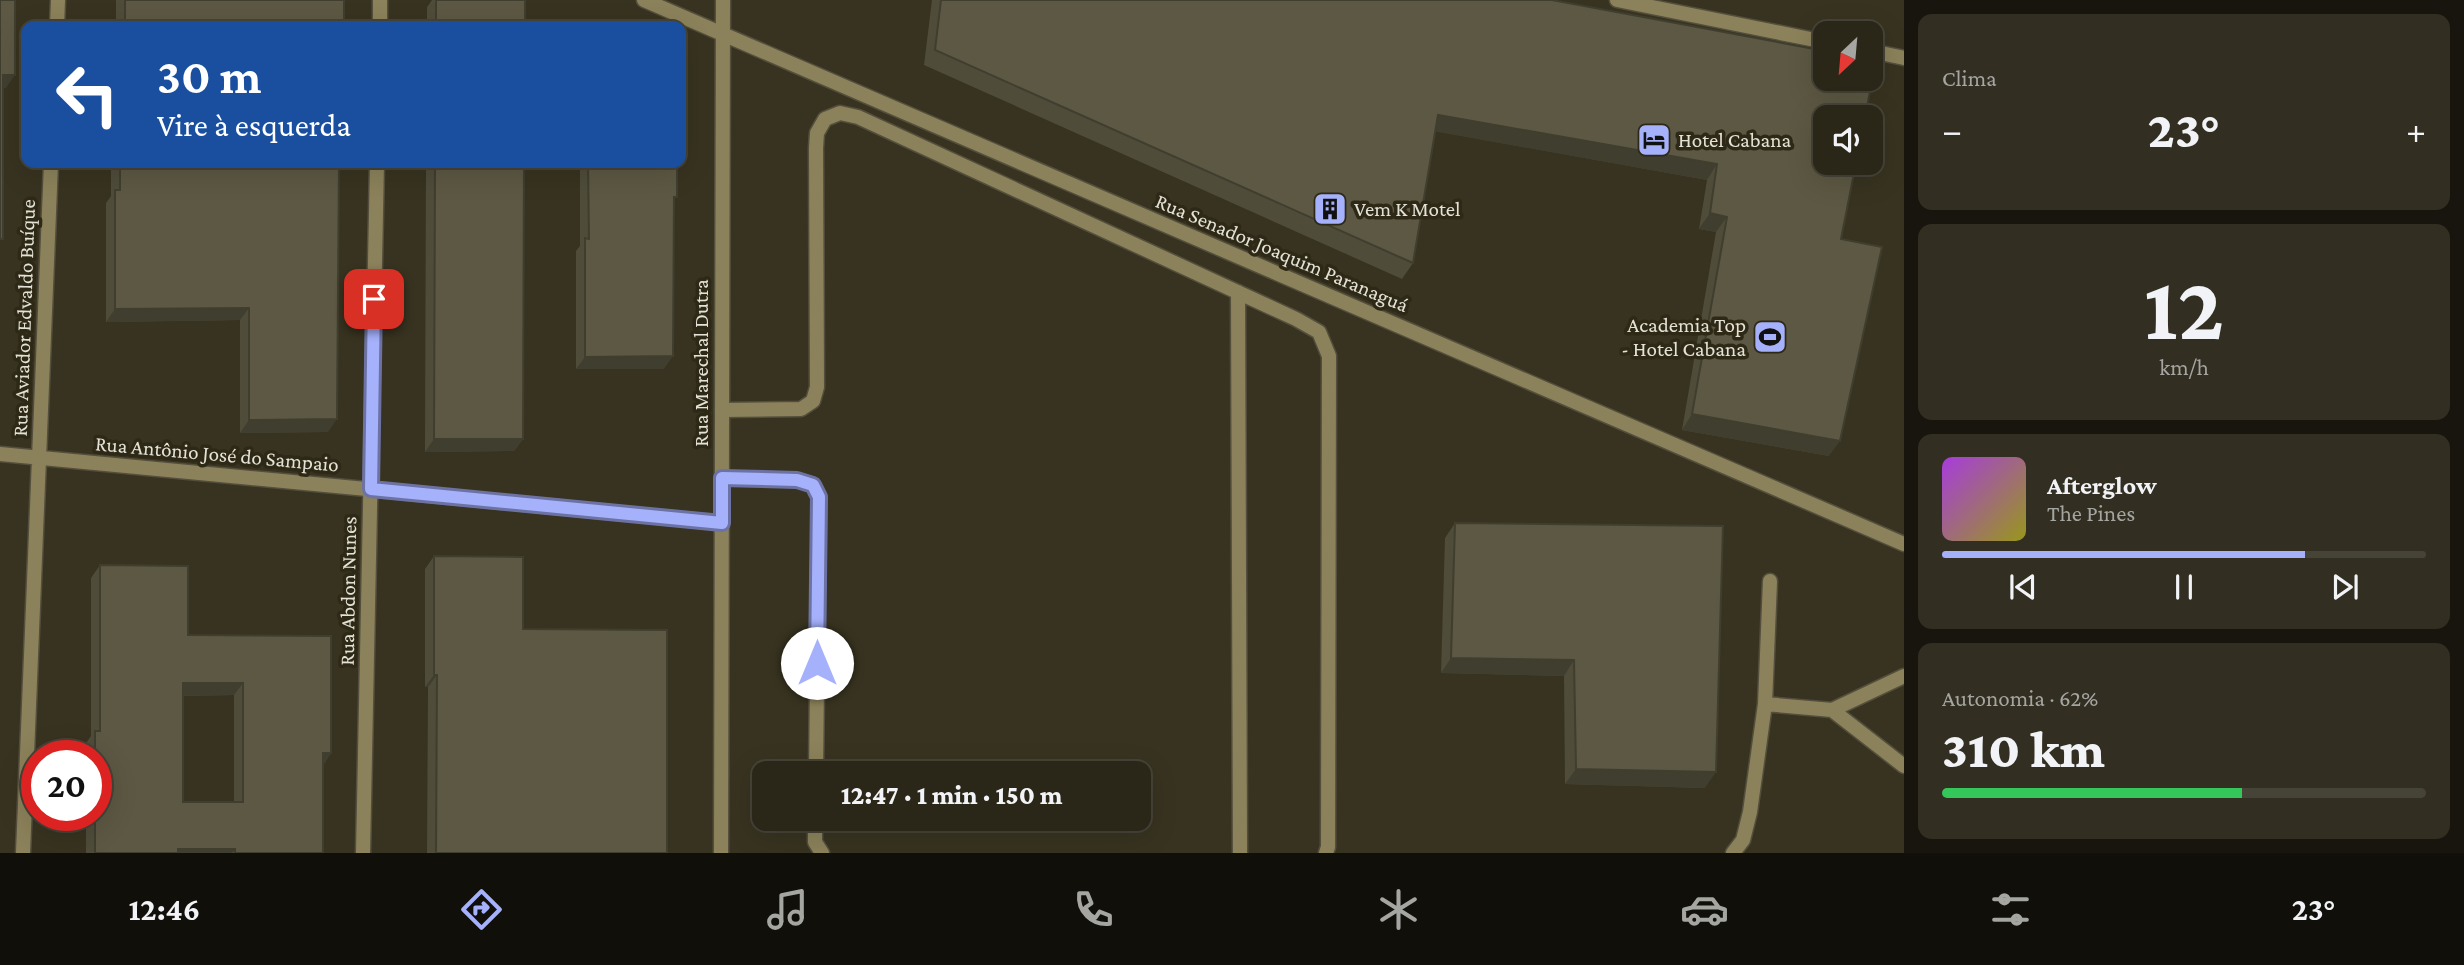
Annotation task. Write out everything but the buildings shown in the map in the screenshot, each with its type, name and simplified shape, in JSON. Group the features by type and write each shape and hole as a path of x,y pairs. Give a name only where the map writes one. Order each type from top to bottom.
{"street":[{"path":"57,21 58,0"},
{"path":"380,0 380,21"},
{"name":"Rua Senador Joaquim Paranaguá","path":"644,0 1904,544"},
{"name":"Rua Marechal Dutra","path":"721,853 723,0"},
{"path":"1617,0 1813,40"},
{"path":"1883,54 1904,58"},
{"path":"722,411 801,409 813,401 817,387 817,132 825,119 840,113 858,117 1319,332 1329,356 1326,853"},
{"name":"Rua Aviador Edvaldo Buíque","path":"23,853 51,168"},
{"name":"Rua Abdon Nunes","path":"363,853 377,168"},
{"path":"1238,292 1240,853"},
{"name":"Rua Antônio José do Sampaio","path":"0,454 722,523"},
{"path":"722,478 797,480 813,485 819,497 816,761"},
{"path":"1732,853 1743,840 1750,812 1765,704 1770,582"},
{"path":"1765,704 1832,710 1904,676"},
{"path":"1832,710 1904,766"},
{"path":"815,831 815,842 822,853"}],"place":[{"name":"Hotel Cabana","path":"1654,140"},
{"name":"Vem K Motel","path":"1330,209"},
{"name":"Academia Top - Hotel Cabana","path":"1770,337"}],"route":[{"path":"374,299 371,489 722,523 722,478 797,480 813,485 819,497 817,663"}]}
